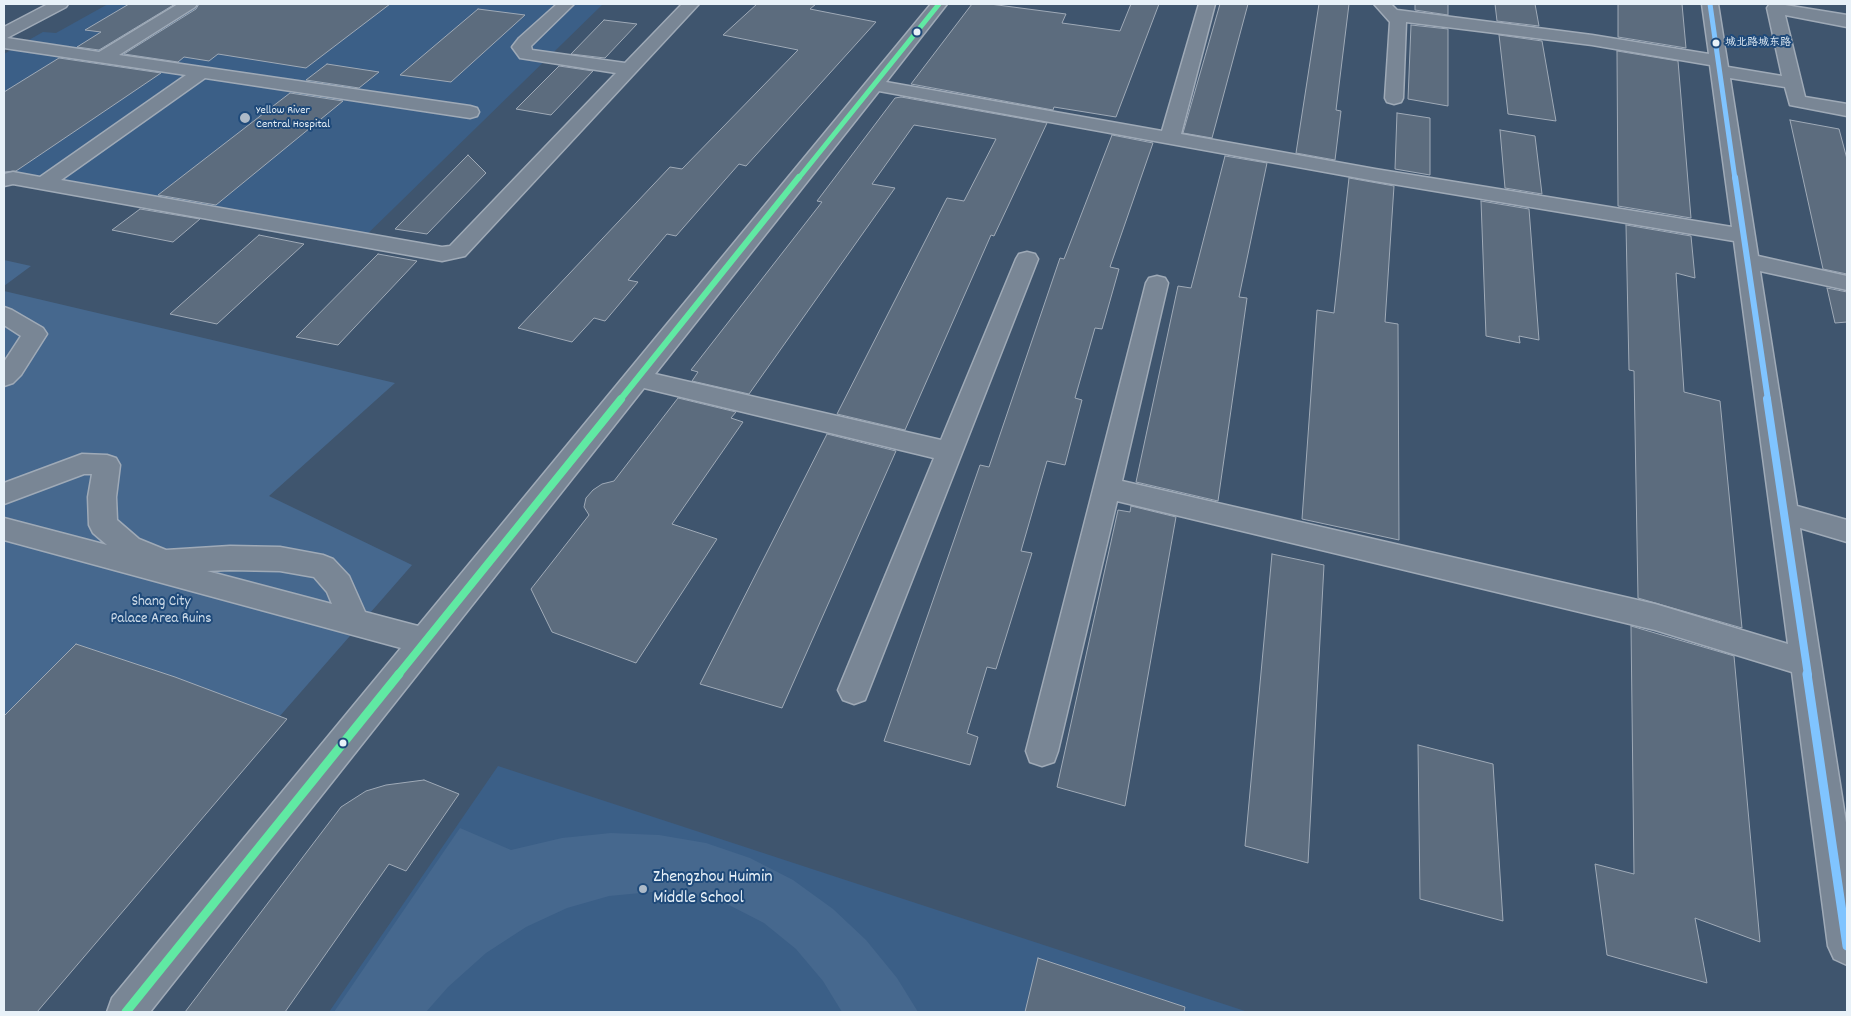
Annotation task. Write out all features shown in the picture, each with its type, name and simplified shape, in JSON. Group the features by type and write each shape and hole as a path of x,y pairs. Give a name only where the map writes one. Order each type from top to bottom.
{"street":[{"path":"4,34 60,4"},
{"path":"102,57 189,4"},
{"path":"566,4 524,42 521,47 526,54 628,69"},
{"path":"4,180 13,178 442,254 457,250 691,4"},
{"path":"126,1012 939,4"},
{"path":"1170,138 1207,4"},
{"path":"1710,4 1847,946"},
{"path":"1847,22 1846,20 1775,8 1797,101 1847,110"},
{"path":"1388,9 1592,40 1793,83"},
{"path":"1388,9 1398,21 1394,98"},
{"path":"4,42 470,112"},
{"path":"43,184 202,72"},
{"path":"874,85 1170,138 1744,236"},
{"path":"854,690 1027,259"},
{"path":"1748,261 1847,283"},
{"path":"1042,752 1156,283"},
{"path":"4,315 35,334 12,369 4,377"},
{"path":"637,378 949,452"},
{"path":"4,494 82,464 107,465 102,497 103,525 129,547 164,562 230,558 280,559 323,567 339,585 354,622"},
{"path":"1106,488 1655,617 1806,664"},
{"path":"1784,513 1847,531"},
{"path":"4,529 425,641"}],"shaded area":[{"name":"Yellow River Central Hospital","path":"108,4 603,4 354,247 8,183 4,185 4,54 43,32 56,33"},
{"name":"Zhengzhou Huimin Middle School","path":"498,766 1248,1012 329,1012"}],"green space":[{"path":"4,260 31,266 4,286"},
{"name":"Shang City Palace Area Ruins","path":"4,291 395,383 269,496 412,565 21,1012 4,1012"},
{"path":"460,828 511,850 562,838 611,833 659,835 706,843 750,858 793,880 833,909 866,940 897,978 918,1012 842,1012 823,981 796,949 764,923 729,905 691,894 651,892 609,896 567,908 526,927 486,953 448,987 426,1012 334,1012"}],"building":[{"path":"129,4 175,4 99,50 77,47 101,32 85,30"},
{"path":"199,4 390,4 306,68 218,54 209,61 184,57 178,62 124,54 196,9"},
{"path":"757,4 816,4 810,9 876,22 746,166 739,164 676,236 667,234 628,280 638,282 605,321 594,318 572,342 518,328 670,167 682,169 798,50 723,35"},
{"path":"972,4 990,4 1066,14 1062,23 1120,31 1131,4 1159,4 1116,117 1054,107 1053,110 911,84"},
{"path":"1220,4 1248,4 1212,138 1183,133"},
{"path":"1319,4 1349,4 1336,110 1341,111 1335,160 1296,153"},
{"path":"1415,4 1448,4 1448,15 1415,10"},
{"path":"1495,4 1535,4 1539,26 1497,21"},
{"path":"1618,4 1682,4 1686,48 1618,37"},
{"path":"478,9 525,15 451,82 400,75"},
{"path":"604,20 637,24 605,58 571,54"},
{"path":"1411,25 1448,29 1448,106 1408,99"},
{"path":"1499,35 1542,41 1556,121 1508,114"},
{"path":"1617,51 1678,61 1691,218 1618,206"},
{"path":"59,58 161,73 16,171 4,172 4,92"},
{"path":"327,64 379,72 359,88 306,80"},
{"path":"559,66 593,71 551,115 516,109"},
{"path":"290,93 343,101 216,205 158,195"},
{"path":"901,97 1047,123 994,236 991,235 905,430 837,414 947,198 964,201 996,139 914,125 872,184 895,188 749,394 692,381 698,372 691,370 822,202 817,201 895,98"},
{"path":"1397,113 1430,118 1430,175 1395,169"},
{"path":"1790,120 1839,129 1847,159 1847,274 1823,269"},
{"path":"1500,130 1535,136 1542,194 1505,188"},
{"path":"1112,135 1153,143 1110,267 1119,269 1102,329 1095,328 1075,398 1082,400 1065,465 1047,461 1021,551 1032,553 996,669 987,667 967,733 978,737 970,765 884,741 980,465 989,467 1060,258 1064,259"},
{"path":"468,155 486,173 427,234 395,229"},
{"path":"1225,156 1267,163 1239,297 1247,298 1218,501 1136,482 1178,286 1191,288"},
{"path":"1349,178 1394,186 1385,322 1398,324 1399,540 1302,519 1317,310 1334,313"},
{"path":"1481,201 1529,209 1539,340 1519,336 1520,343 1486,336"},
{"path":"140,209 200,219 173,242 112,230"},
{"path":"1626,225 1691,236 1695,278 1676,273 1684,392 1720,401 1742,628 1638,598 1634,371 1629,370"},
{"path":"259,235 304,244 217,324 170,314"},
{"path":"378,254 417,261 338,345 296,337"},
{"path":"1827,288 1847,292 1847,322 1835,323"},
{"path":"678,398 736,412 731,418 743,422 672,524 717,539 636,663 552,632 531,589 589,515 584,507 586,498 602,484 614,481"},
{"path":"827,434 896,451 782,708 700,684"},
{"path":"1131,506 1176,517 1125,806 1057,787 1118,510 1130,512"},
{"path":"1272,554 1324,565 1308,863 1245,846"},
{"path":"1631,626 1734,656 1760,942 1695,918 1707,983 1607,955 1595,864 1634,874"},
{"path":"76,644 175,677 287,719 37,1012 4,1012 4,716"},
{"path":"1418,745 1493,764 1503,921 1420,899"},
{"path":"424,780 459,794 406,871 389,864 285,1012 185,1012 341,807 366,791 386,785"},
{"path":"1038,958 1185,1007 1184,1012 1025,1012"}],"transit line":[{"path":"126,1012 939,4"},
{"path":"1710,4 1847,946"}],"place":[{"name":"城北路城东路","path":"1716,43"},
{"name":"Yellow River Central Hospital","path":"245,118"},
{"name":"Zhengzhou Huimin Middle School","path":"643,889"}]}
